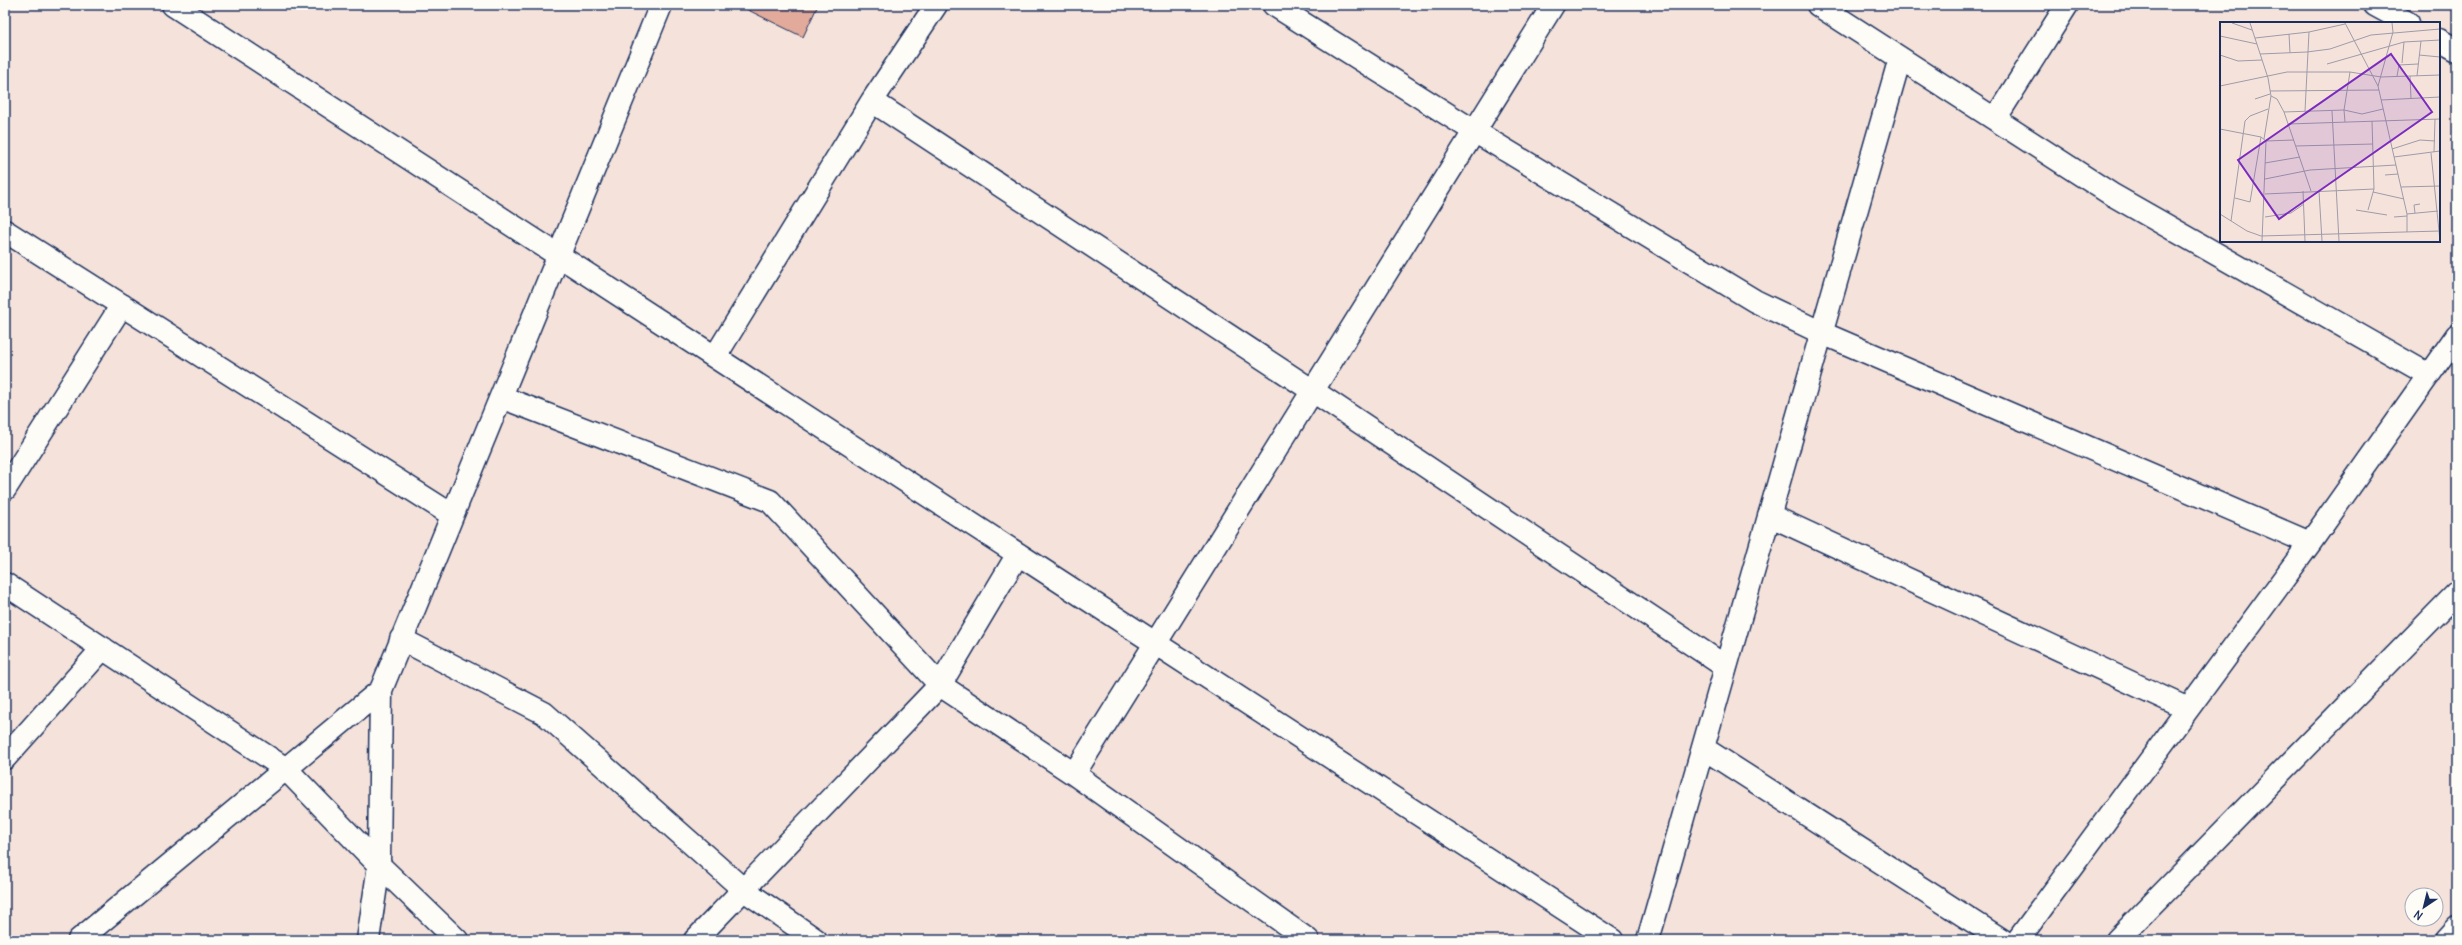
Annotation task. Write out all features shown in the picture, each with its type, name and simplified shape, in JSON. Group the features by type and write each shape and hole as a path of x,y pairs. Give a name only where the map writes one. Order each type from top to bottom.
{"street":[{"path":"173,5 1612,940"},
{"path":"368,940 379,865 380,690 661,5"},
{"path":"715,357 872,101 936,5"},
{"path":"1274,5 1474,131 1755,302 1822,333 2310,543"},
{"path":"1074,774 1553,5"},
{"path":"1818,5 2111,194 2429,375"},
{"path":"1995,120 2067,5"},
{"path":"2375,5 2406,22"},
{"path":"2440,41 2457,50"},
{"path":"1648,940 1900,58"},
{"path":"872,101 1313,391 1726,667"},
{"path":"5,230 452,515"},
{"path":"5,489 122,305"},
{"path":"2018,940 2310,543 2457,335"},
{"path":"501,397 770,500 940,685 1074,774 1308,940"},
{"path":"1769,515 2188,709"},
{"path":"695,940 940,685 1018,554"},
{"path":"5,584 286,769 379,865 457,940"},
{"path":"2117,940 2457,593"},
{"path":"401,639 544,713 744,890 816,940"},
{"path":"5,758 103,648"},
{"path":"79,940 380,690"},
{"path":"1703,748 2002,940"},
{"path":"2446,940 2457,928"}],"building":[{"path":"738,5 818,5 803,37"}]}
